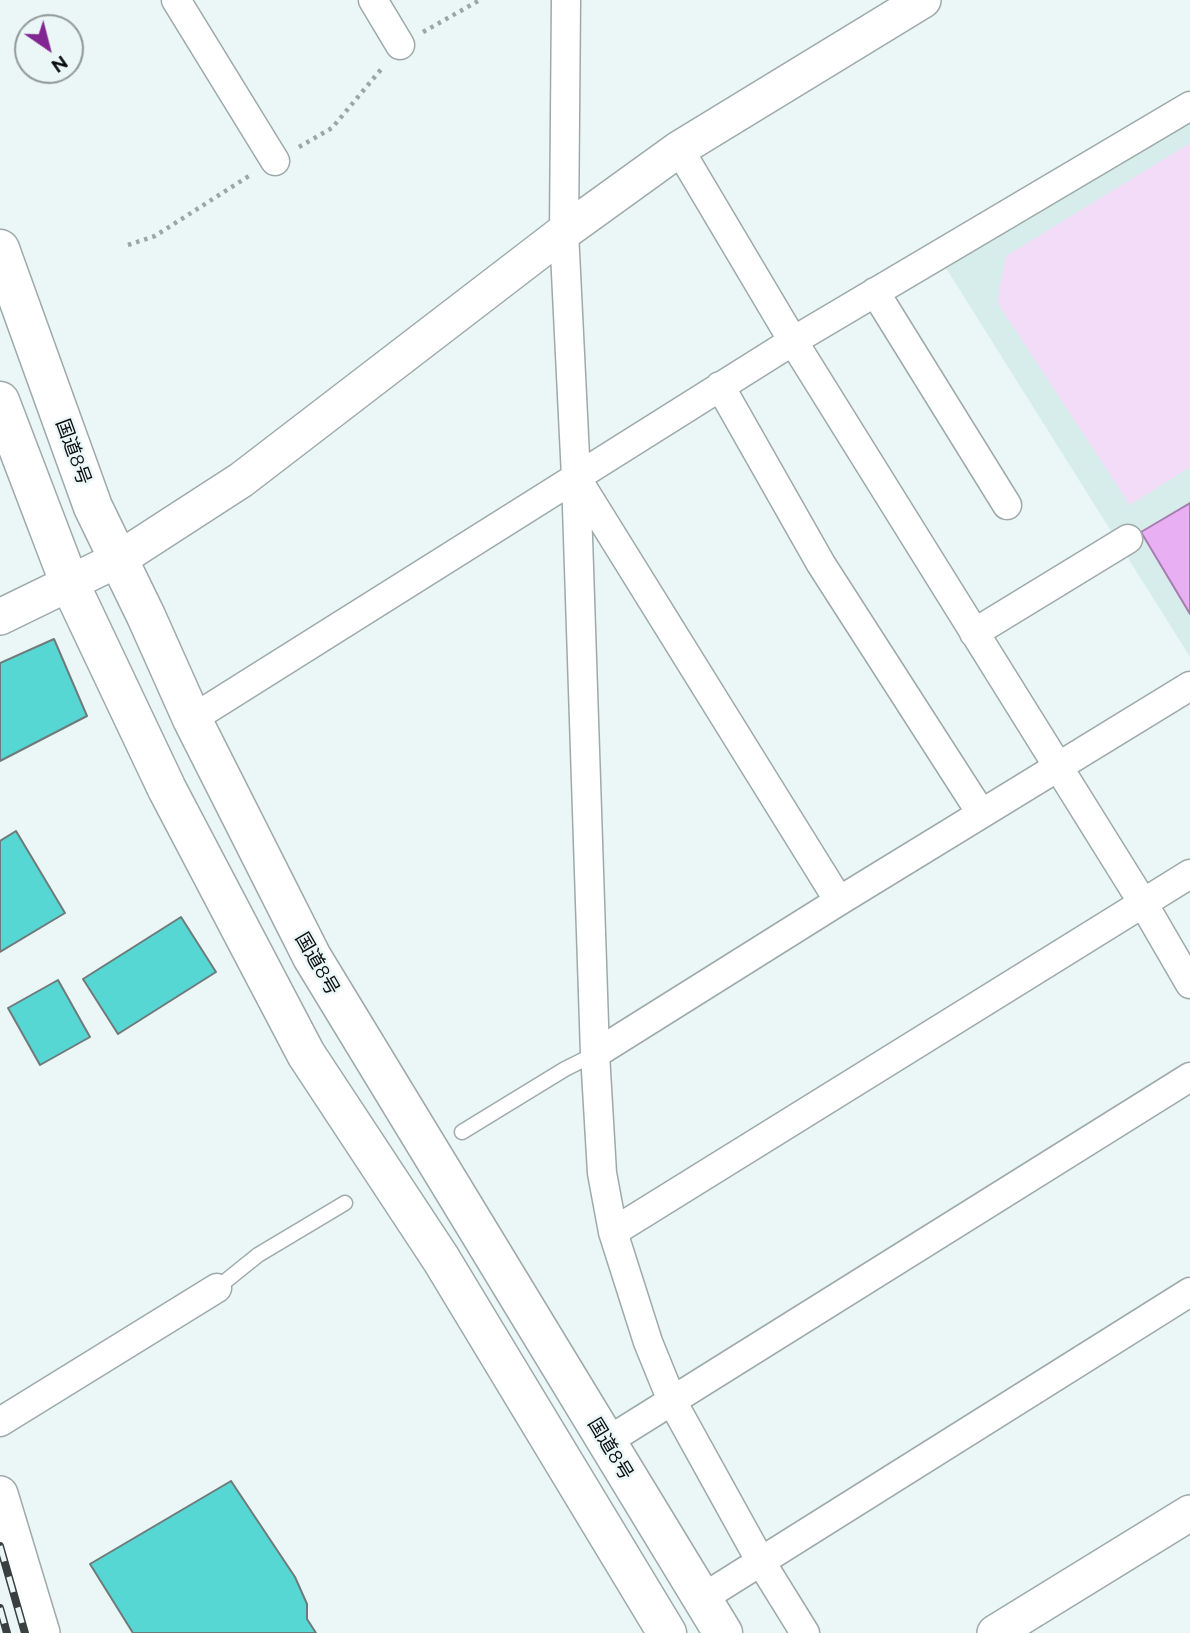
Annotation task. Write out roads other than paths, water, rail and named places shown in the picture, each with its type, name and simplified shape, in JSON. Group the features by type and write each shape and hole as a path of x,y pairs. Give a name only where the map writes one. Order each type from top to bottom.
{"highway":[{"name":"国道8号","path":"0,249 93,507 192,719 312,957 723,1633"},
{"path":"0,401 69,582 167,789 306,1054 441,1259 667,1633"}],"street":[{"path":"176,0 275,161"},
{"path":"373,0 400,45"},
{"path":"566,0 564,232 576,477 595,1054 603,1173 613,1232 648,1342 672,1401 761,1562 805,1633"},
{"path":"0,617 119,559 241,480 564,232 679,149 920,1"},
{"path":"192,719 793,341 1190,106"},
{"path":"679,149 793,341 1143,903 1190,984"},
{"path":"875,292 1007,505"},
{"path":"720,386 821,564 981,813"},
{"path":"576,477 838,901"},
{"path":"974,633 1128,539"},
{"path":"595,1054 838,901 1190,686"},
{"path":"613,1232 1190,874"},
{"path":"606,1442 1190,1077"},
{"path":"0,1422 217,1288"},
{"path":"701,1599 1190,1293"},
{"path":"0,1494 42,1633"},
{"path":"995,1633 1190,1513"}],"lane":[{"path":"462,1132 565,1069 595,1054"},
{"path":"217,1288 258,1255 345,1203"}],"railway":[{"path":"0,1546 25,1633"},
{"path":"0,1608 7,1633"}]}
